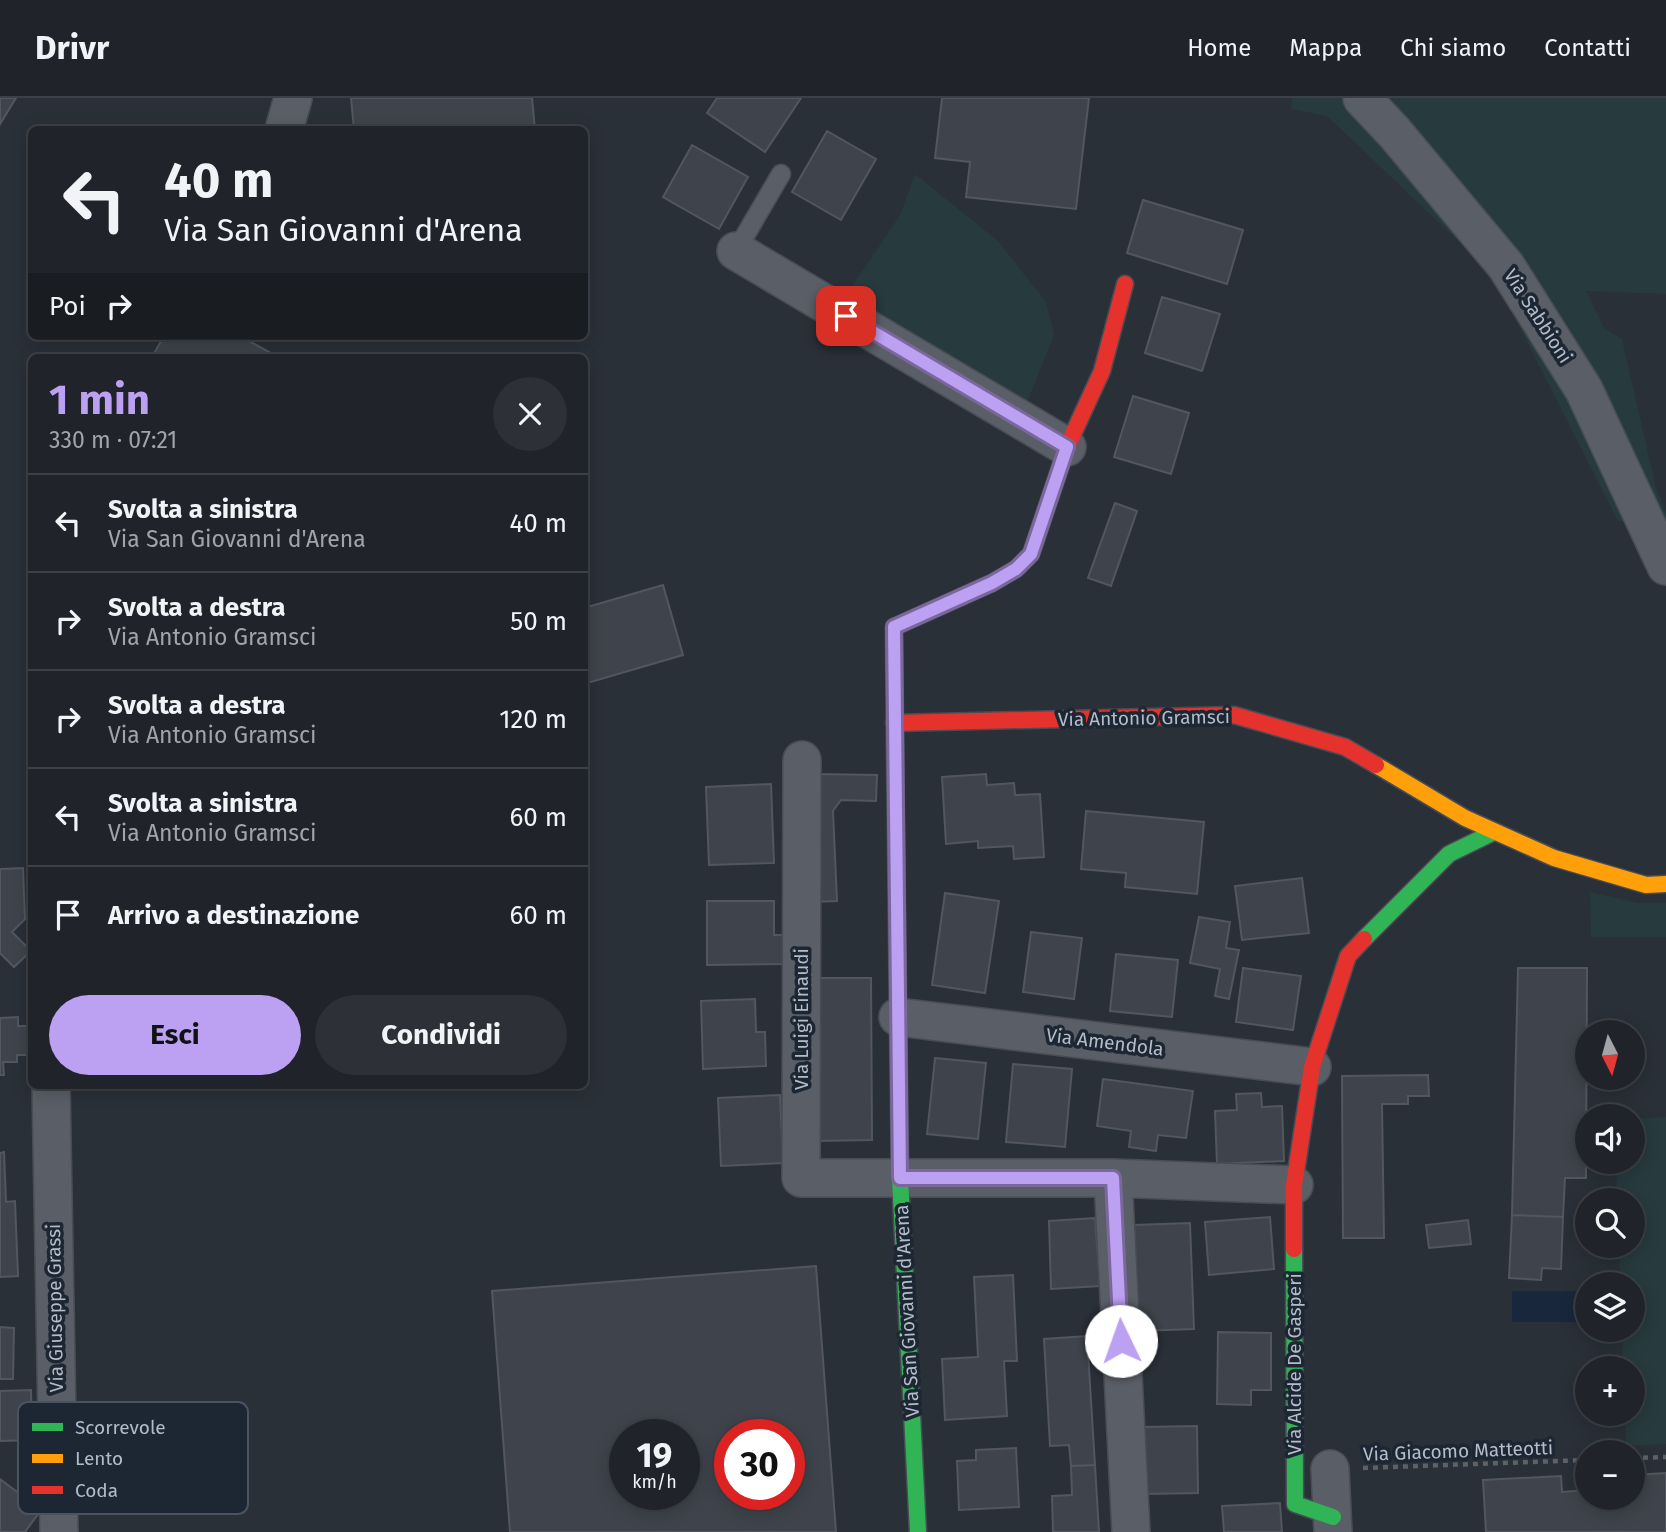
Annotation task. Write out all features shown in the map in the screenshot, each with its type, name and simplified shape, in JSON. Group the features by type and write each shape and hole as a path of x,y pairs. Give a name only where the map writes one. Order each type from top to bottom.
{"street":[{"path":"285,126 293,98"},
{"name":"Via Sabbioni","path":"1362,98 1394,132 1506,266 1584,390 1666,566"},
{"path":"736,251 1067,447"},
{"path":"900,1178 894,627 992,583 1016,569 1031,554 1067,447 1102,371 1125,284"},
{"name":"Via Antonio Gramsci","path":"894,723 1234,715 1345,747 1465,818 1494,832"},
{"name":"Via Luigi Einaudi","path":"802,760 801,1178 900,1178"},
{"path":"1294,1185 1312,1067 1348,956 1449,854 1494,832 1554,858 1646,885 1666,884"},
{"name":"Via Amendola","path":"898,1017 1312,1067"},
{"name":"Via Giuseppe Grassi","path":"51,1089 57,1402"},
{"name":"Via San Giovanni d'Arena","path":"918,1532 900,1178 1113,1178 1294,1185"},
{"path":"1113,1178 1131,1532"},
{"name":"Via Alcide De Gasperi","path":"1294,1185 1295,1504 1333,1524 1331,1469"},
{"name":"Via Giuseppe Grassi","path":"59,1514 59,1532"}],"lane":[{"path":"736,251 781,174"}],"path":[{"path":"1645,1458 1666,1457"},
{"name":"Via Giacomo Matteotti","path":"1331,1469 1575,1460"}],"green space":[{"path":"1292,98 1349,98 1499,269 1636,522 1618,521 1492,273 1327,116 1291,109"},
{"path":"1380,98 1666,98 1666,294 1586,291 1604,328 1622,339 1656,488 1666,512 1666,533"},
{"path":"915,174 998,241 1046,302 1054,335 1024,410 843,300 900,215"},
{"path":"1590,892 1638,903 1666,903 1666,937 1591,937"},
{"path":"1666,1117 1666,1444 1645,1445 1645,1440 1626,1440 1625,1426 1645,1426 1645,1356 1623,1356 1622,1342 1645,1342 1645,1272 1620,1272 1619,1258 1645,1258 1645,1188 1617,1188 1616,1174 1645,1174 1645,1118"}],"water":[{"path":"1512,1291 1575,1291 1575,1322 1512,1322"}],"building":[{"path":"0,98 16,98 0,124"},
{"path":"351,98 532,98 535,126 354,126"},
{"path":"717,98 801,98 765,152 707,113"},
{"path":"942,98 1089,98 1076,209 966,197 970,162 935,158"},
{"path":"827,131 876,159 841,220 792,192"},
{"path":"692,145 748,177 719,229 663,197"},
{"path":"1143,200 1243,230 1227,284 1127,253"},
{"path":"1162,297 1220,314 1202,371 1145,353"},
{"path":"162,340 247,340 273,354 154,354"},
{"path":"1133,396 1189,413 1171,474 1114,457"},
{"path":"1115,503 1137,511 1111,586 1088,578"},
{"path":"663,585 683,655 588,683 588,607"},
{"path":"818,774 877,775 876,801 841,800 833,811 837,901 811,902"},
{"path":"986,774 987,785 1014,783 1015,795 1040,794 1044,857 1014,859 1013,846 978,848 978,841 946,844 942,777"},
{"path":"771,784 774,863 709,865 706,787"},
{"path":"1086,811 1204,822 1197,894 1125,887 1126,873 1081,869"},
{"path":"23,868 25,919 12,932 28,948 28,954 14,967 0,953 0,869"},
{"path":"1302,878 1309,933 1242,940 1235,886"},
{"path":"945,893 999,901 985,993 932,985"},
{"path":"707,901 774,901 774,935 787,935 787,964 707,965"},
{"path":"1199,917 1230,922 1226,948 1239,950 1229,999 1215,996 1220,969 1190,963"},
{"path":"1031,932 1082,938 1074,999 1023,992"},
{"path":"1116,954 1178,960 1172,1017 1110,1011"},
{"path":"1243,968 1301,976 1293,1030 1236,1022"},
{"path":"1518,968 1587,968 1587,1020 1575,1020 1575,1090 1586,1090 1586,1104 1575,1104 1575,1174 1586,1174 1586,1178 1565,1178 1563,1217 1512,1215"},
{"path":"814,978 871,978 872,1140 815,1141"},
{"path":"755,999 756,1032 765,1032 766,1066 703,1069 701,1001"},
{"path":"18,1017 18,1026 28,1026 28,1055 17,1055 17,1062 3,1062 4,1075 0,1075 0,1018"},
{"path":"935,1058 986,1063 978,1139 927,1134"},
{"path":"1013,1064 1072,1069 1065,1147 1006,1142"},
{"path":"1428,1075 1429,1096 1408,1096 1408,1104 1382,1104 1384,1238 1343,1238 1342,1076"},
{"path":"1103,1079 1193,1091 1186,1138 1158,1135 1156,1151 1129,1147 1131,1131 1097,1126"},
{"path":"1261,1093 1262,1107 1282,1106 1284,1161 1217,1164 1215,1111 1237,1110 1236,1094"},
{"path":"780,1095 783,1163 721,1166 718,1098"},
{"path":"4,1152 6,1202 15,1201 18,1276 0,1277 0,1153"},
{"path":"1512,1215 1563,1217 1561,1269 1542,1268 1541,1280 1509,1278"},
{"path":"1270,1217 1274,1269 1209,1275 1205,1222"},
{"path":"1095,1218 1100,1286 1051,1289 1049,1221"},
{"path":"1468,1220 1471,1244 1429,1248 1426,1225"},
{"path":"1190,1223 1194,1329 1138,1331 1134,1225"},
{"path":"816,1266 836,1532 510,1532 492,1291"},
{"path":"1013,1275 1017,1361 1004,1361 1007,1416 945,1420 942,1359 978,1357 974,1277"},
{"path":"0,1327 14,1328 13,1379 0,1379"},
{"path":"1218,1332 1271,1333 1271,1390 1251,1390 1251,1405 1217,1404"},
{"path":"1087,1336 1095,1465 1071,1466 1069,1445 1050,1446 1044,1339"},
{"path":"31,1390 31,1402 18,1402 18,1440 0,1441 0,1391"},
{"path":"1197,1426 1198,1493 1142,1494 1141,1427"},
{"path":"1016,1448 1019,1507 959,1510 957,1461 976,1460 976,1450"},
{"path":"1095,1465 1099,1532 1053,1532 1052,1496 1072,1495 1071,1466"},
{"path":"1666,1473 1666,1532 1486,1532 1483,1480 1561,1476 1562,1492 1575,1491 1575,1510 1645,1510 1645,1474"},
{"path":"0,1479 18,1493 18,1514 38,1514 25,1532 0,1532"},
{"path":"1280,1503 1282,1532 1224,1532 1222,1506"}],"traffic: fast":[{"path":"1364,939 1449,854 1494,832"},
{"path":"898,1016 900,1178 918,1532"},
{"path":"1294,1249 1295,1504 1333,1517"}],"traffic: slow":[{"path":"895,746 898,1016"},
{"path":"1376,765 1465,818 1554,858 1646,885 1666,884"}],"traffic: jam":[{"path":"895,746 894,627 992,583 1016,569 1031,554 1067,447 1102,371 1125,284"},
{"path":"894,723 1234,715 1345,747 1376,765"},
{"path":"1294,1249 1294,1185 1312,1067 1348,956 1364,939"}],"route":[{"path":"846,316 1067,447 1031,554 1016,569 992,583 894,627 900,1178 1113,1178 1121,1341"}]}
